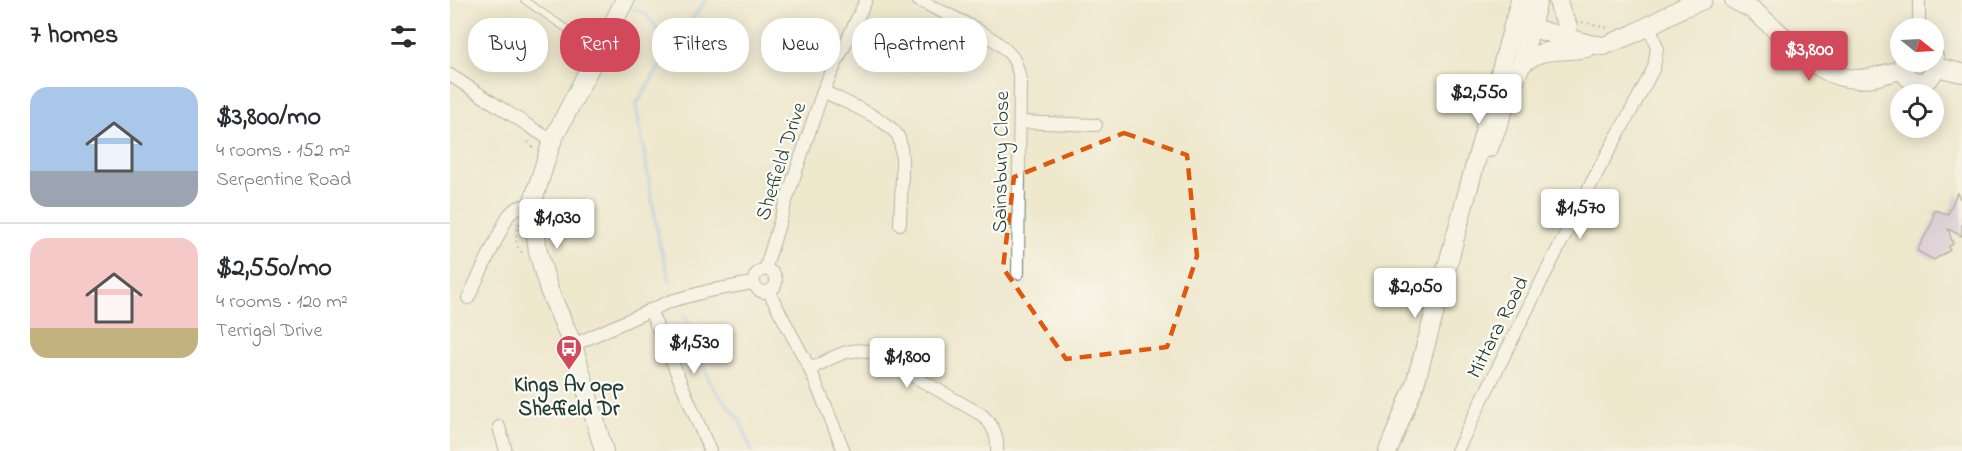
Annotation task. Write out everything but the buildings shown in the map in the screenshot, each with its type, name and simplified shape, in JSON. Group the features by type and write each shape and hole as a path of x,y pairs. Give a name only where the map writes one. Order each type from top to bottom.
{"street":[{"path":"615,18 624,0"},
{"name":"Sheffield Drive","path":"765,270 823,91 866,0"},
{"name":"Sainsbury Close","path":"918,0 988,37 1010,54 1019,72 1018,273"},
{"path":"1388,451 1415,384 1468,197 1476,156 1520,0"},
{"path":"1558,0 1561,12 1572,22"},
{"path":"1533,13 1616,34 1650,27 1682,8 1703,0"},
{"path":"1734,0 1753,10 1819,67 1830,73 1855,80 1872,79 1890,71"},
{"path":"1919,0 1919,18"},
{"path":"1490,110 1519,39 1533,13"},
{"path":"1533,13 1597,45"},
{"path":"1468,197 1521,65 1533,13"},
{"name":"Mittara Road","path":"1457,451 1528,306 1654,67 1657,48 1650,27"},
{"path":"1521,65 1532,56 1542,52 1604,45 1616,34"},
{"path":"1944,66 1962,73"},
{"path":"588,72 552,141 532,204 538,252 549,290 573,345 604,451"},
{"path":"1905,72 1907,77 1917,82 1929,78 1931,72"},
{"path":"450,75 552,141"},
{"path":"823,91 885,123 898,137 902,151 900,224"},
{"path":"1020,122 1096,125"},
{"path":"468,298 507,216 513,209 532,204"},
{"path":"753,283 756,273 765,270 772,272 776,279 775,286 769,292"},
{"path":"753,283 759,291 769,292"},
{"path":"573,345 650,310 708,291 753,283"},
{"path":"769,292 810,369 844,451"},
{"path":"650,310 710,451"},
{"path":"810,369 847,352 861,350 873,353 982,415 994,430 997,451"},
{"path":"499,427 506,451"}],"lane":[{"path":"524,0 560,24"}],"path":[{"path":"1572,22 1599,27 1616,34"}],"highlighted area":[{"path":"1124,133 1187,155 1197,256 1167,347 1066,359 1003,268 1014,177"}],"waterway":[{"path":"693,18 706,0"},
{"path":"627,7 646,14 671,48 636,105 660,246 670,280"},
{"path":"685,314 711,385 739,419 752,451"}],"place":[{"name":"Kings Av opp Sheffield Dr","path":"569,371"}]}
